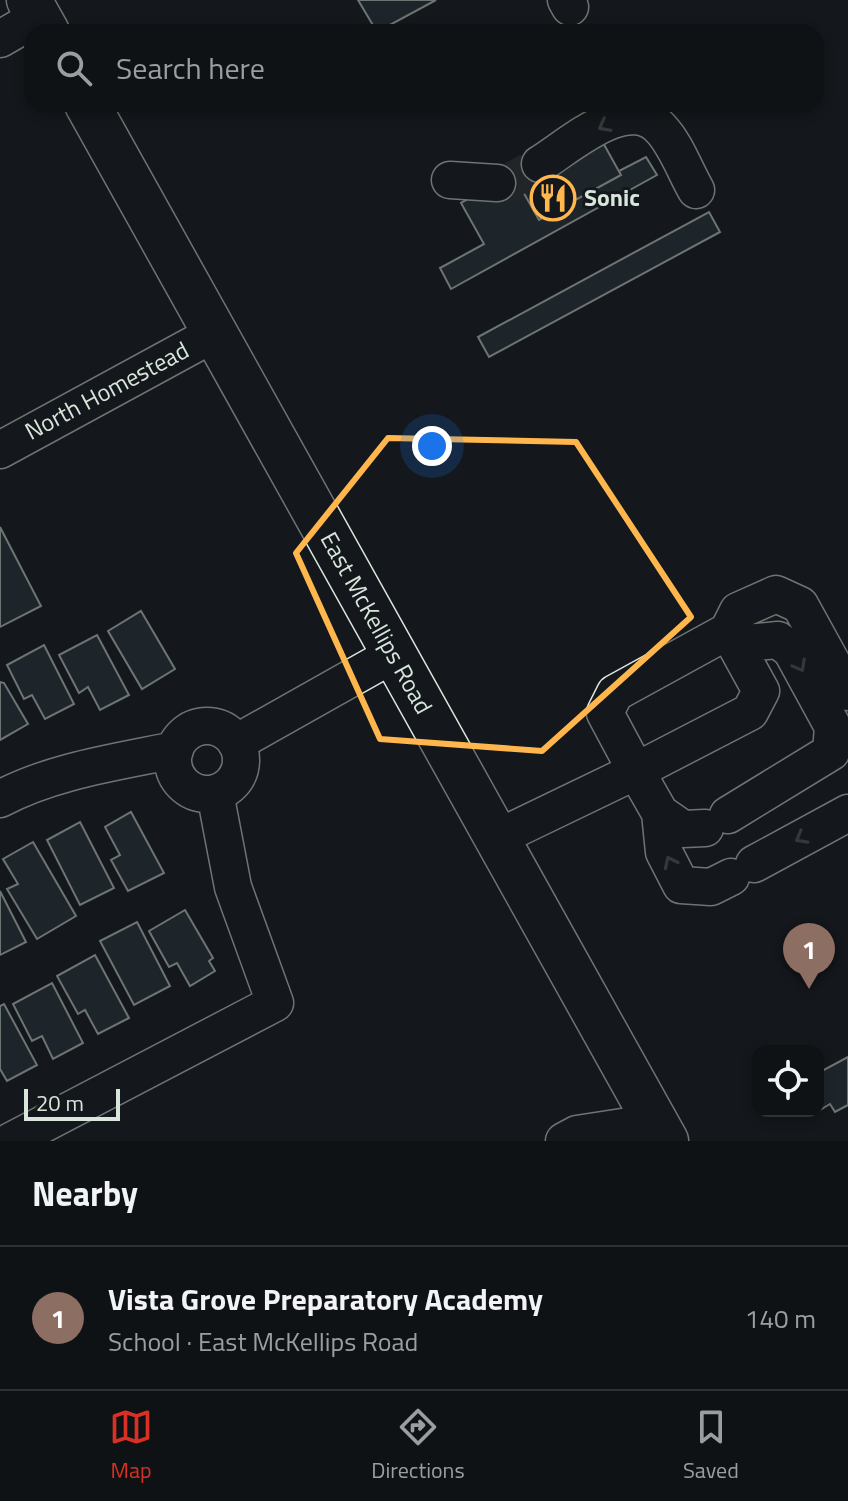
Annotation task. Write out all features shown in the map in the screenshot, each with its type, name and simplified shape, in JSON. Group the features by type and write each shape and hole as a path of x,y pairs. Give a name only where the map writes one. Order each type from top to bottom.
{"main road":[{"name":"East McKellips Road","path":"91,112 497,838 654,1135"}],"street":[{"path":"0,39 24,24"},
{"path":"540,164 605,124 628,115 650,119 663,131 696,190"},
{"path":"450,180 497,183"},
{"name":"North Homestead","path":"0,450 215,333"},
{"path":"497,838 750,712 761,691 732,637 738,611 776,594 800,605 848,692"},
{"path":"660,813 683,829 717,821 831,752 833,727 791,650 778,640 732,637 615,693 605,713 660,813 664,852 681,885 711,887 848,813"},
{"path":"236,743 394,654"},
{"path":"209,726 220,728 236,743 241,763 233,782 215,793 196,792 180,780 175,770 175,750 188,732 209,726"},
{"path":"0,799 36,784 175,750"},
{"path":"11,1141 275,1003 233,887 215,793"},
{"path":"564,1141 577,1134 654,1135"}],"highlighted area":[{"path":"388,438 576,442 691,617 542,751 380,739 296,553"}],"building":[{"path":"358,0 436,0 392,24 372,24"},
{"name":"Sonic","path":"601,139 621,175 539,220 513,174 538,161"},
{"path":"646,157 657,175 451,289 440,268 484,244 461,203 513,174 539,220 621,175 619,171"},
{"path":"709,212 720,232 489,357 478,337"},
{"path":"0,527 41,606 0,627"},
{"path":"141,611 175,669 142,689 108,631"},
{"path":"97,635 129,695 100,710 88,687 79,693 59,655"},
{"path":"44,645 74,704 45,719 32,695 24,699 7,665"},
{"path":"0,682 4,683 28,724 0,740"},
{"path":"131,812 164,873 128,891 111,860 120,855 105,827"},
{"path":"80,822 114,888 80,905 47,840"},
{"path":"33,842 76,916 37,939 7,889 18,884 3,859"},
{"path":"0,891 26,942 0,955"},
{"path":"185,910 213,958 209,961 215,971 190,986 177,963 169,967 149,931"},
{"path":"137,922 170,986 134,1005 100,941"},
{"path":"95,955 129,1018 98,1034 85,1010 78,1014 57,976"},
{"path":"52,983 83,1043 53,1059 42,1036 32,1041 13,1004"},
{"path":"4,1004 37,1065 7,1081 0,1069 0,1006"},
{"path":"848,1057 848,1105 835,1112 830,1104 824,1108 824,1070"}],"tunnel":[{"path":"497,183 507,183 540,164"}],"place":[{"name":"Sonic","path":"553,198"},
{"name":"Vista Grove Preparatory Academy","path":"809,989"}]}
